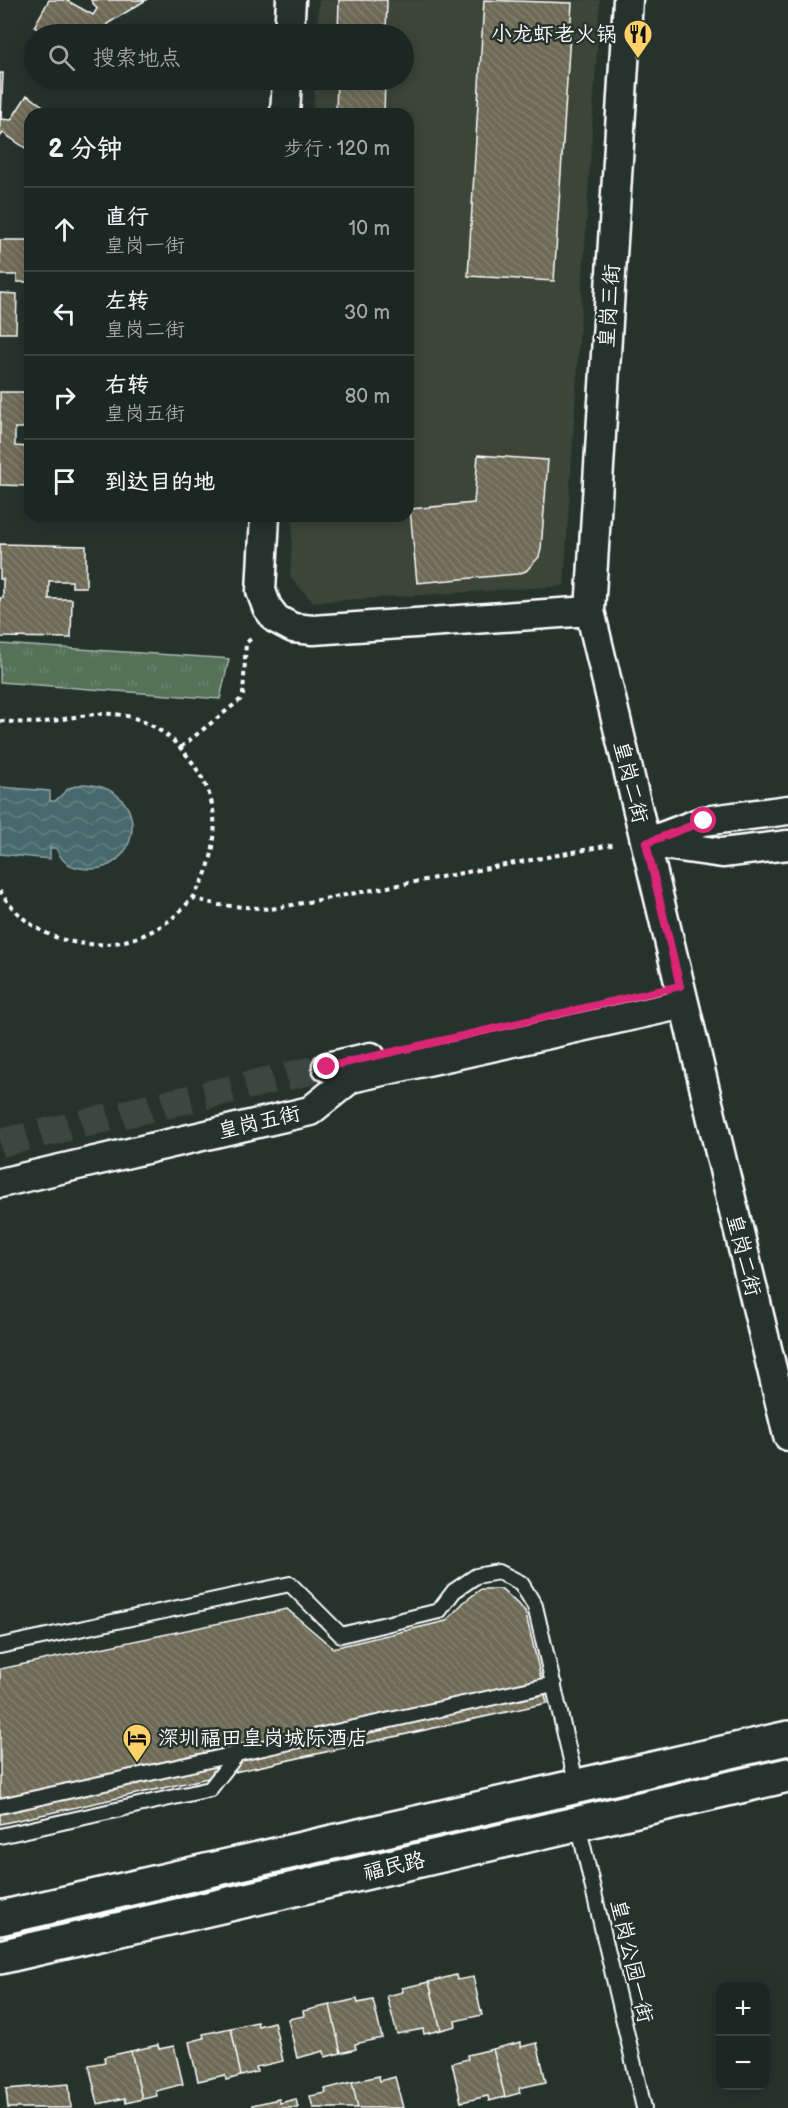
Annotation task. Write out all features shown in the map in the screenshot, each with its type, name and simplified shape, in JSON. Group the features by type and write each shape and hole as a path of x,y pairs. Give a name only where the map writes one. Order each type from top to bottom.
{"main road":[{"name":"福民路","path":"0,1918 788,1738"},
{"name":"福民路","path":"0,1957 788,1775"}],"street":[{"path":"290,24 291,0"},
{"name":"皇岗三街","path":"590,611 628,0"},
{"path":"285,108 286,90"},
{"path":"265,522 261,591 267,607 276,619 293,628 313,630 590,611"},
{"name":"皇岗二街","path":"590,611 788,1436"},
{"path":"645,841 704,821 788,810"},
{"path":"645,841 722,854 788,845"},
{"path":"327,1067 682,995"},
{"name":"皇岗五街","path":"0,1183 310,1111 351,1078 682,995"}],"lane":[{"path":"0,1646 290,1584 341,1635 439,1611 453,1591 476,1575 499,1572 521,1583 535,1606 577,1786"},
{"path":"0,1806 554,1684"},
{"path":"0,1836 210,1789 238,1753"},
{"name":"皇岗公园一街","path":"578,1824 644,2108"}],"path":[{"path":"180,747 240,700 243,695 246,643 276,619"},
{"path":"0,721 28,723 86,714 108,714 130,717 151,725 180,747 191,759 205,782 213,807 215,833 211,859 201,884 192,898 167,923 144,936 118,943 92,945 66,941 42,930 20,915 0,891"},
{"path":"192,898 219,905 271,909 645,841"}],"shaded area":[{"path":"319,0 600,0 564,586 313,602 290,577 293,522 414,522 414,108 313,108 314,90 414,90 414,24 318,24"}],"green space":[{"path":"0,644 229,659 220,699 0,682"}],"water":[{"path":"83,784 107,789 122,800 130,815 132,832 127,847 116,860 100,868 80,868 65,862 56,848 50,848 50,859 0,854 0,787 50,791 50,801 55,801 69,788"}],"building":[{"path":"49,0 66,0 93,15 97,9 91,0 146,0 107,24 36,24"},
{"path":"339,0 387,0 386,24 338,24"},
{"path":"484,0 572,3 554,281 468,276"},
{"path":"0,73 3,73 1,119 11,120 27,95 43,106 42,108 24,108 24,147 3,133 0,137"},
{"path":"337,90 385,90 384,108 336,108"},
{"path":"0,240 24,240 24,282 17,282 17,275 0,275"},
{"path":"0,293 17,294 16,333 0,333"},
{"path":"0,392 24,392 24,428 15,428 15,446 24,447 24,486 0,485"},
{"path":"478,455 548,460 541,549 539,557 526,571 517,574 417,583 411,522 414,522 414,509 474,503"},
{"path":"0,544 86,546 86,587 72,587 72,581 49,581 49,599 72,599 71,638 0,637 0,598 3,598 3,579 0,579"},
{"name":"深圳福田皇岗城际酒店","path":"481,1589 502,1589 525,1611 547,1703 0,1824 0,1669 287,1609 333,1648 446,1621 464,1602"},
{"path":"456,1975 457,1980 473,1977 482,2015 455,2021 456,2026 441,2030 429,1982"},
{"path":"429,1982 441,2030 424,2034 423,2029 397,2034 387,1996 403,1992 402,1988"},
{"path":"357,1999 358,2003 373,2000 382,2038 355,2044 356,2049 341,2053 330,2005"},
{"path":"330,2005 341,2053 325,2057 324,2051 297,2058 288,2019 304,2016 303,2011"},
{"path":"257,2022 258,2026 274,2022 283,2061 256,2067 257,2072 241,2076 231,2028"},
{"path":"231,2028 241,2076 226,2080 225,2075 198,2081 189,2042 204,2038 203,2034"},
{"path":"521,2042 521,2047 537,2043 546,2082 519,2088 520,2093 505,2097 493,2049"},
{"path":"158,2045 159,2049 174,2046 183,2084 156,2091 157,2096 142,2099 131,2051"},
{"path":"493,2049 505,2097 489,2101 488,2096 461,2102 452,2063 468,2059 467,2055"},
{"path":"131,2051 142,2099 126,2103 125,2098 98,2104 89,2065 105,2062 104,2057"},
{"path":"379,2076 380,2081 395,2077 403,2108 358,2108 352,2082"},
{"path":"352,2082 358,2108 313,2108 310,2096 326,2093 325,2089"},
{"path":"69,2084 71,2108 8,2108 6,2089"},
{"path":"279,2099 280,2103 296,2099 298,2108 253,2108 252,2105"}],"tunnel":[{"path":"0,1143 327,1067"}],"place":[{"name":"小龙虾老火锅","path":"638,60"},
{"name":"深圳福田皇岗城际酒店","path":"137,1764"}],"route":[{"path":"327,1067 680,986 646,843 704,821"}]}
